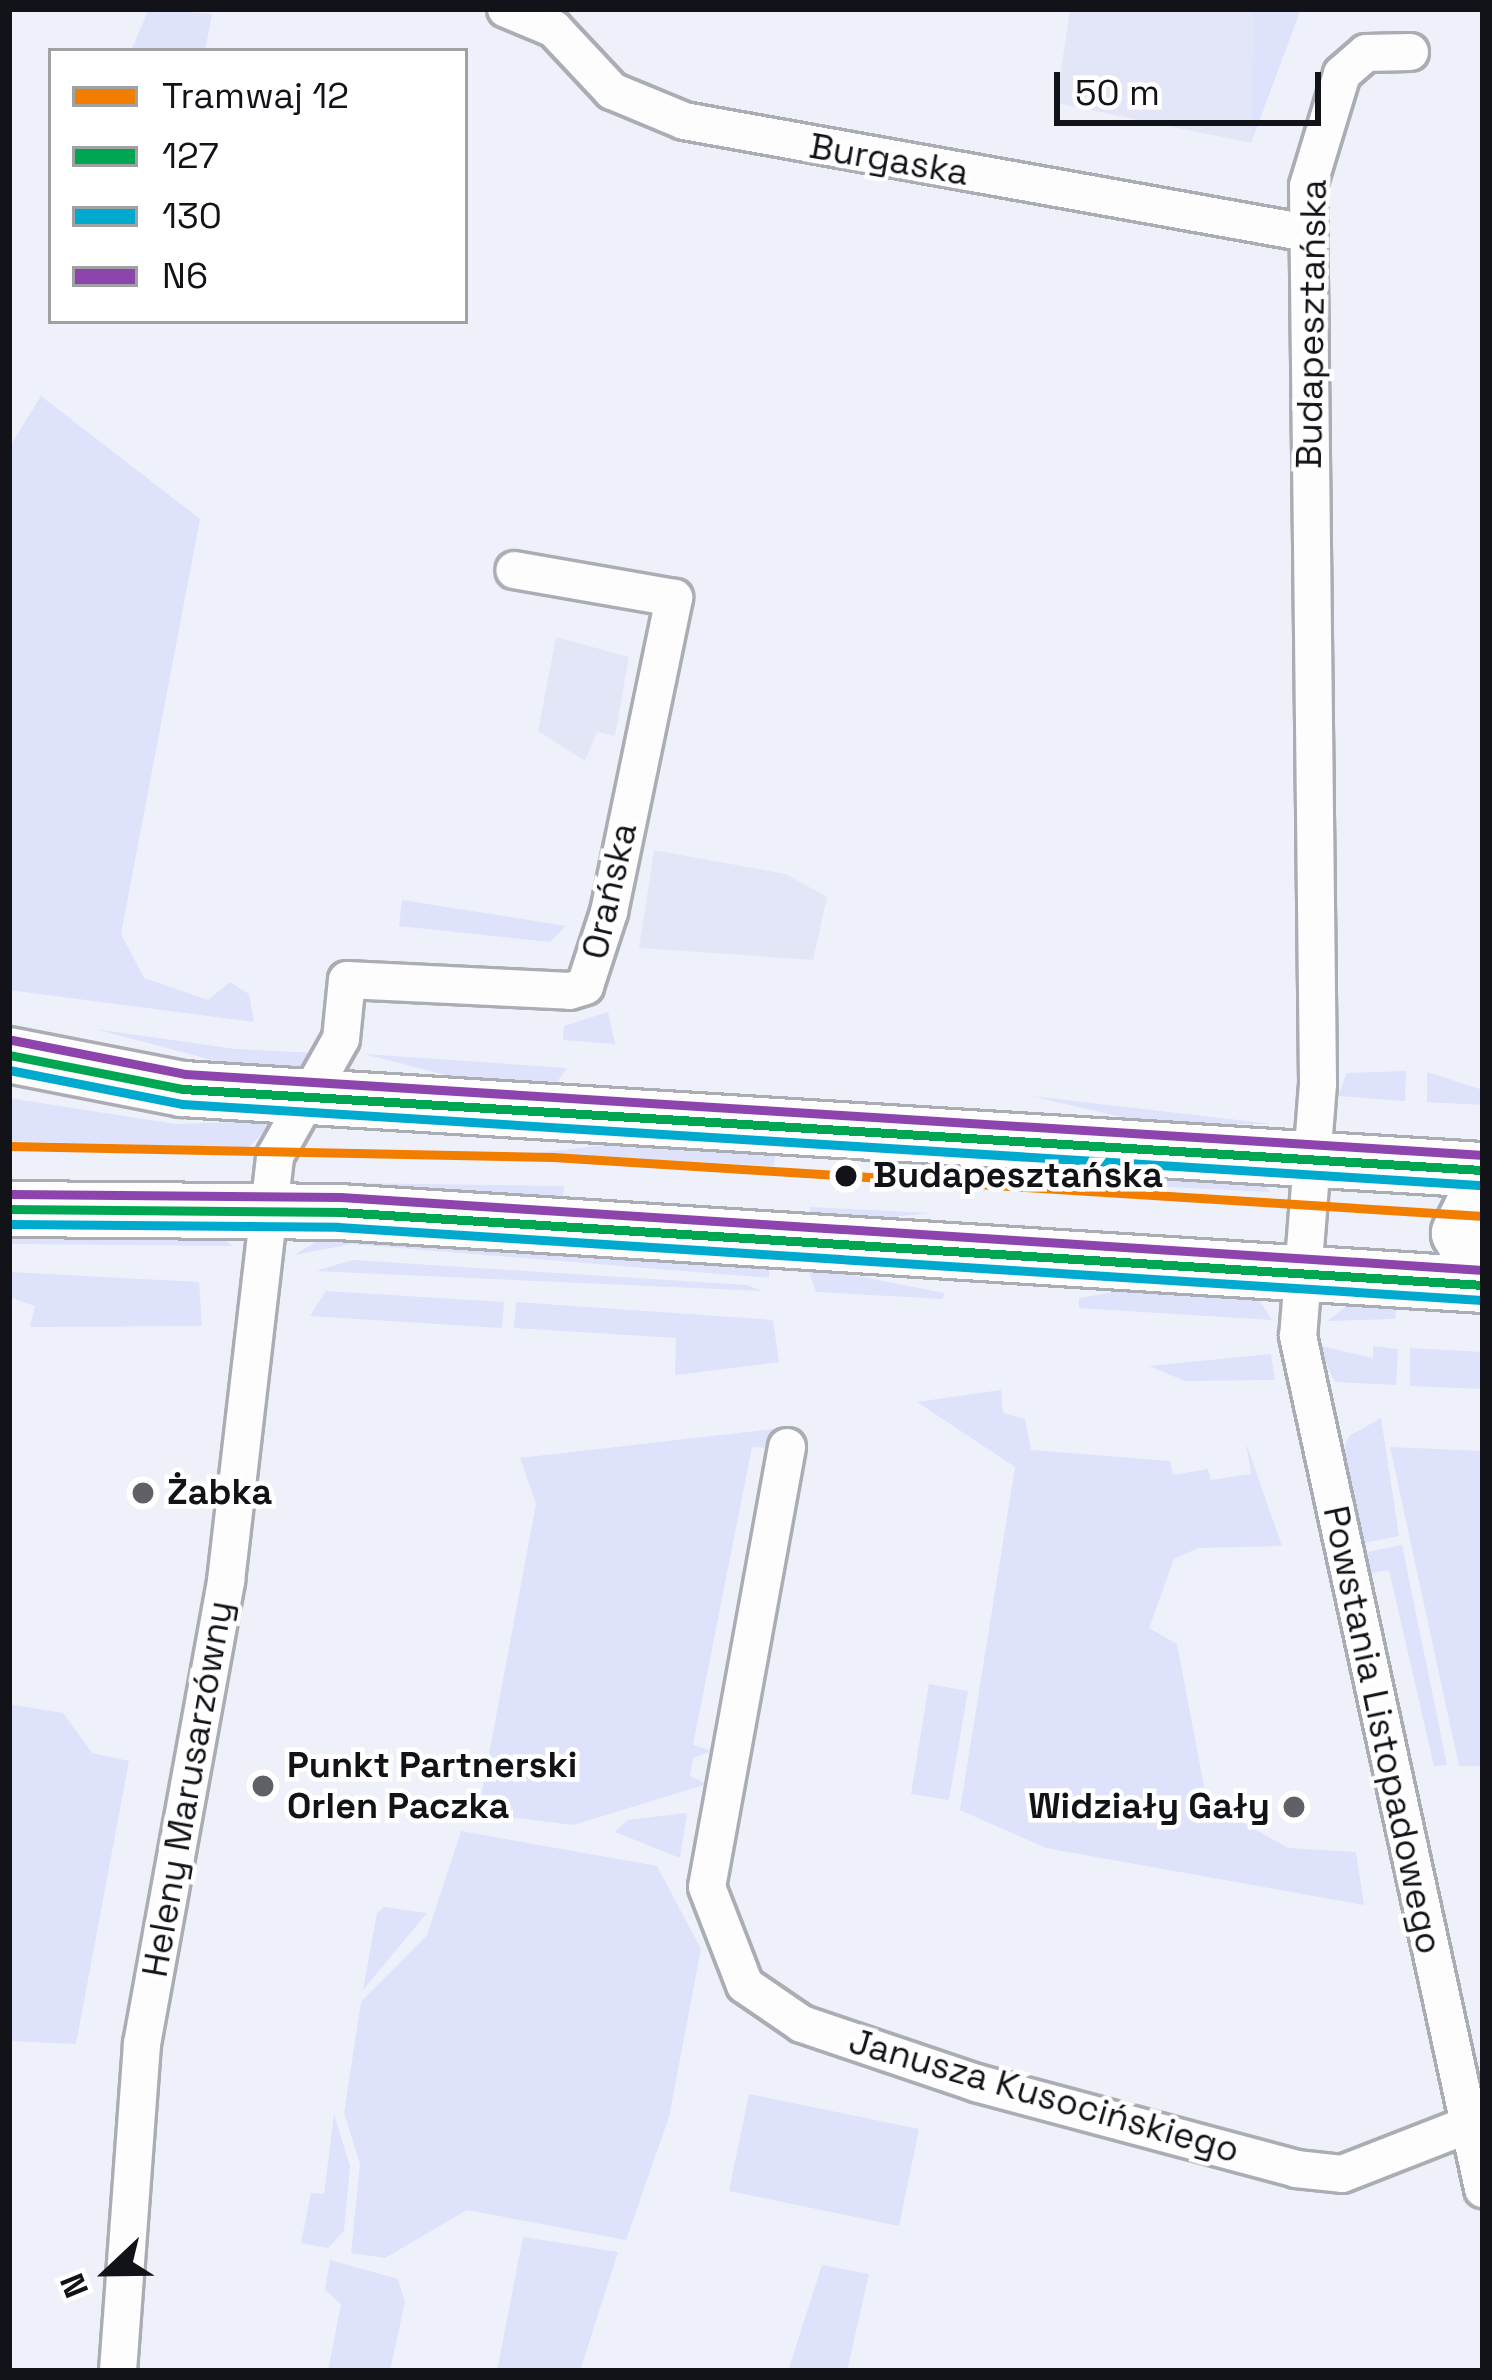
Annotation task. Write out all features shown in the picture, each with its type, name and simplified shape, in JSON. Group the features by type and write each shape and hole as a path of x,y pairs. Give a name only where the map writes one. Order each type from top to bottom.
{"main road":[{"path":"9,1055 118,1081 315,1099 1483,1170"},
{"path":"1483,1184 1459,1233 1483,1275"},
{"path":"9,1209 273,1209 1300,1269 1483,1286"}],"street":[{"name":"Burgaska","path":"506,9 554,29 612,91 684,121 1307,233"},
{"name":"Budapesztańska","path":"1300,1269 1314,1160 1308,186 1342,74 1366,53 1409,52"},
{"name":"Orańska","path":"315,1099 341,1039 346,980 554,993 585,986 596,964 674,598 514,570"},
{"name":"Heleny Marusarzówny","path":"118,2371 142,2044 226,1581 273,1209 275,1156 315,1099"},
{"name":"Powstania Listopadowego","path":"1300,1269 1300,1356 1475,2120 1483,2189"},
{"name":"Janusza Kusocińskiego","path":"787,1447 706,1887 746,1985 802,2024 976,2084 1296,2169 1342,2174 1475,2120"}],"shaded area":[{"path":"149,9 212,14 206,48 132,48"},
{"path":"1070,9 1253,9 1251,143 1056,103"},
{"path":"1253,9 1301,9 1251,143"},
{"path":"41,396 200,519 121,934 144,978 208,1000 230,982 249,994 254,1022 9,990 9,448"},
{"path":"556,637 629,657 615,736 597,732 585,761 538,731"},
{"path":"654,850 786,874 827,897 813,960 639,948"},
{"path":"402,900 566,926 550,942 399,926"},
{"path":"608,1012 615,1044 563,1040 564,1026"},
{"path":"95,1029 235,1049 318,1053 295,1074 246,1069"},
{"path":"364,1054 567,1068 552,1089 488,1086"},
{"path":"1406,1071 1405,1101 1338,1096 1347,1073"},
{"path":"1427,1072 1483,1090 1483,1105 1427,1102"},
{"path":"1031,1096 1273,1124 1152,1124"},
{"path":"9,1098 175,1124 275,1121 248,1148 9,1141"},
{"path":"647,1140 776,1147 774,1166 537,1153"},
{"path":"1022,1161 1253,1175 1271,1192 1021,1180"},
{"path":"279,1182 564,1186 562,1209 296,1199"},
{"path":"810,1207 931,1213 825,1224 810,1223"},
{"path":"9,1228 221,1237 233,1246 9,1244"},
{"path":"322,1238 769,1264 769,1278 351,1244 294,1255"},
{"path":"353,1260 747,1285 762,1291 315,1271"},
{"path":"807,1266 944,1293 943,1299 816,1292"},
{"path":"9,1272 199,1282 202,1326 30,1327 35,1306 9,1297"},
{"path":"1150,1286 1255,1294 1272,1320 1079,1308 1079,1298"},
{"path":"326,1291 504,1302 502,1328 310,1316"},
{"path":"1352,1301 1397,1302 1395,1319 1328,1321"},
{"path":"516,1302 773,1320 779,1362 675,1375 676,1338 514,1328"},
{"path":"1317,1345 1373,1358 1373,1346 1398,1349 1396,1385 1335,1382"},
{"path":"1410,1348 1483,1352 1483,1389 1410,1386"},
{"path":"1271,1354 1275,1380 1185,1381 1149,1366"},
{"path":"1001,1390 1003,1413 1025,1419 1031,1450 1170,1461 1173,1475 1208,1469 1211,1480 1251,1474 1246,1443 1282,1546 1198,1548 1174,1559 1149,1628 1177,1644 1207,1802 1288,1848 1356,1852 1364,1905 1046,1848 960,1810 1015,1467 917,1402"},
{"path":"1381,1418 1399,1536 1359,1544 1341,1456 1349,1436"},
{"path":"773,1429 769,1448 752,1447 693,1745 712,1751 693,1758 690,1776 707,1784 573,1825 478,1813 536,1504 520,1458"},
{"path":"1390,1447 1483,1451 1483,1766 1459,1766"},
{"path":"1402,1545 1447,1765 1434,1766 1389,1570 1365,1574 1362,1553"},
{"path":"929,1684 968,1691 949,1800 911,1794"},
{"path":"9,1704 63,1713 92,1753 129,1761 76,2044 9,2041"},
{"path":"687,1813 680,1858 615,1832 627,1820"},
{"path":"461,1831 657,1866 701,1949 669,2117 626,2240 467,2210 385,2258 351,2253 360,2164 344,2113 361,2002 427,1935"},
{"path":"384,1907 427,1913 363,1990 377,1913"},
{"path":"749,2094 919,2129 899,2226 729,2191"},
{"path":"334,2114 350,2166 344,2231 328,2248 301,2243 311,2193 324,2194"},
{"path":"523,2237 618,2252 580,2371 497,2371"},
{"path":"330,2260 398,2279 405,2302 390,2371 328,2371 341,2304 325,2290"},
{"path":"822,2265 869,2274 847,2371 788,2371"}],"tram line":[{"name":"12","path":"9,1146 553,1157 1483,1216"}],"transit line":[{"name":"N6","path":"12,1040 185,1074 1483,1155"},
{"name":"127","path":"9,1055 183,1089 1483,1170"},
{"name":"130","path":"9,1070 182,1104 1482,1185"},
{"name":"N6","path":"9,1194 340,1197 1483,1270"},
{"name":"127","path":"9,1209 339,1212 1483,1285"},
{"name":"130","path":"9,1224 338,1227 1482,1300"}],"place":[{"name":"Budapesztańska","path":"846,1176"},
{"name":"Żabka","path":"143,1493"},
{"name":"Punkt Partnerski Orlen Paczka","path":"263,1786"},
{"name":"Widziały Gały","path":"1294,1807"}]}
